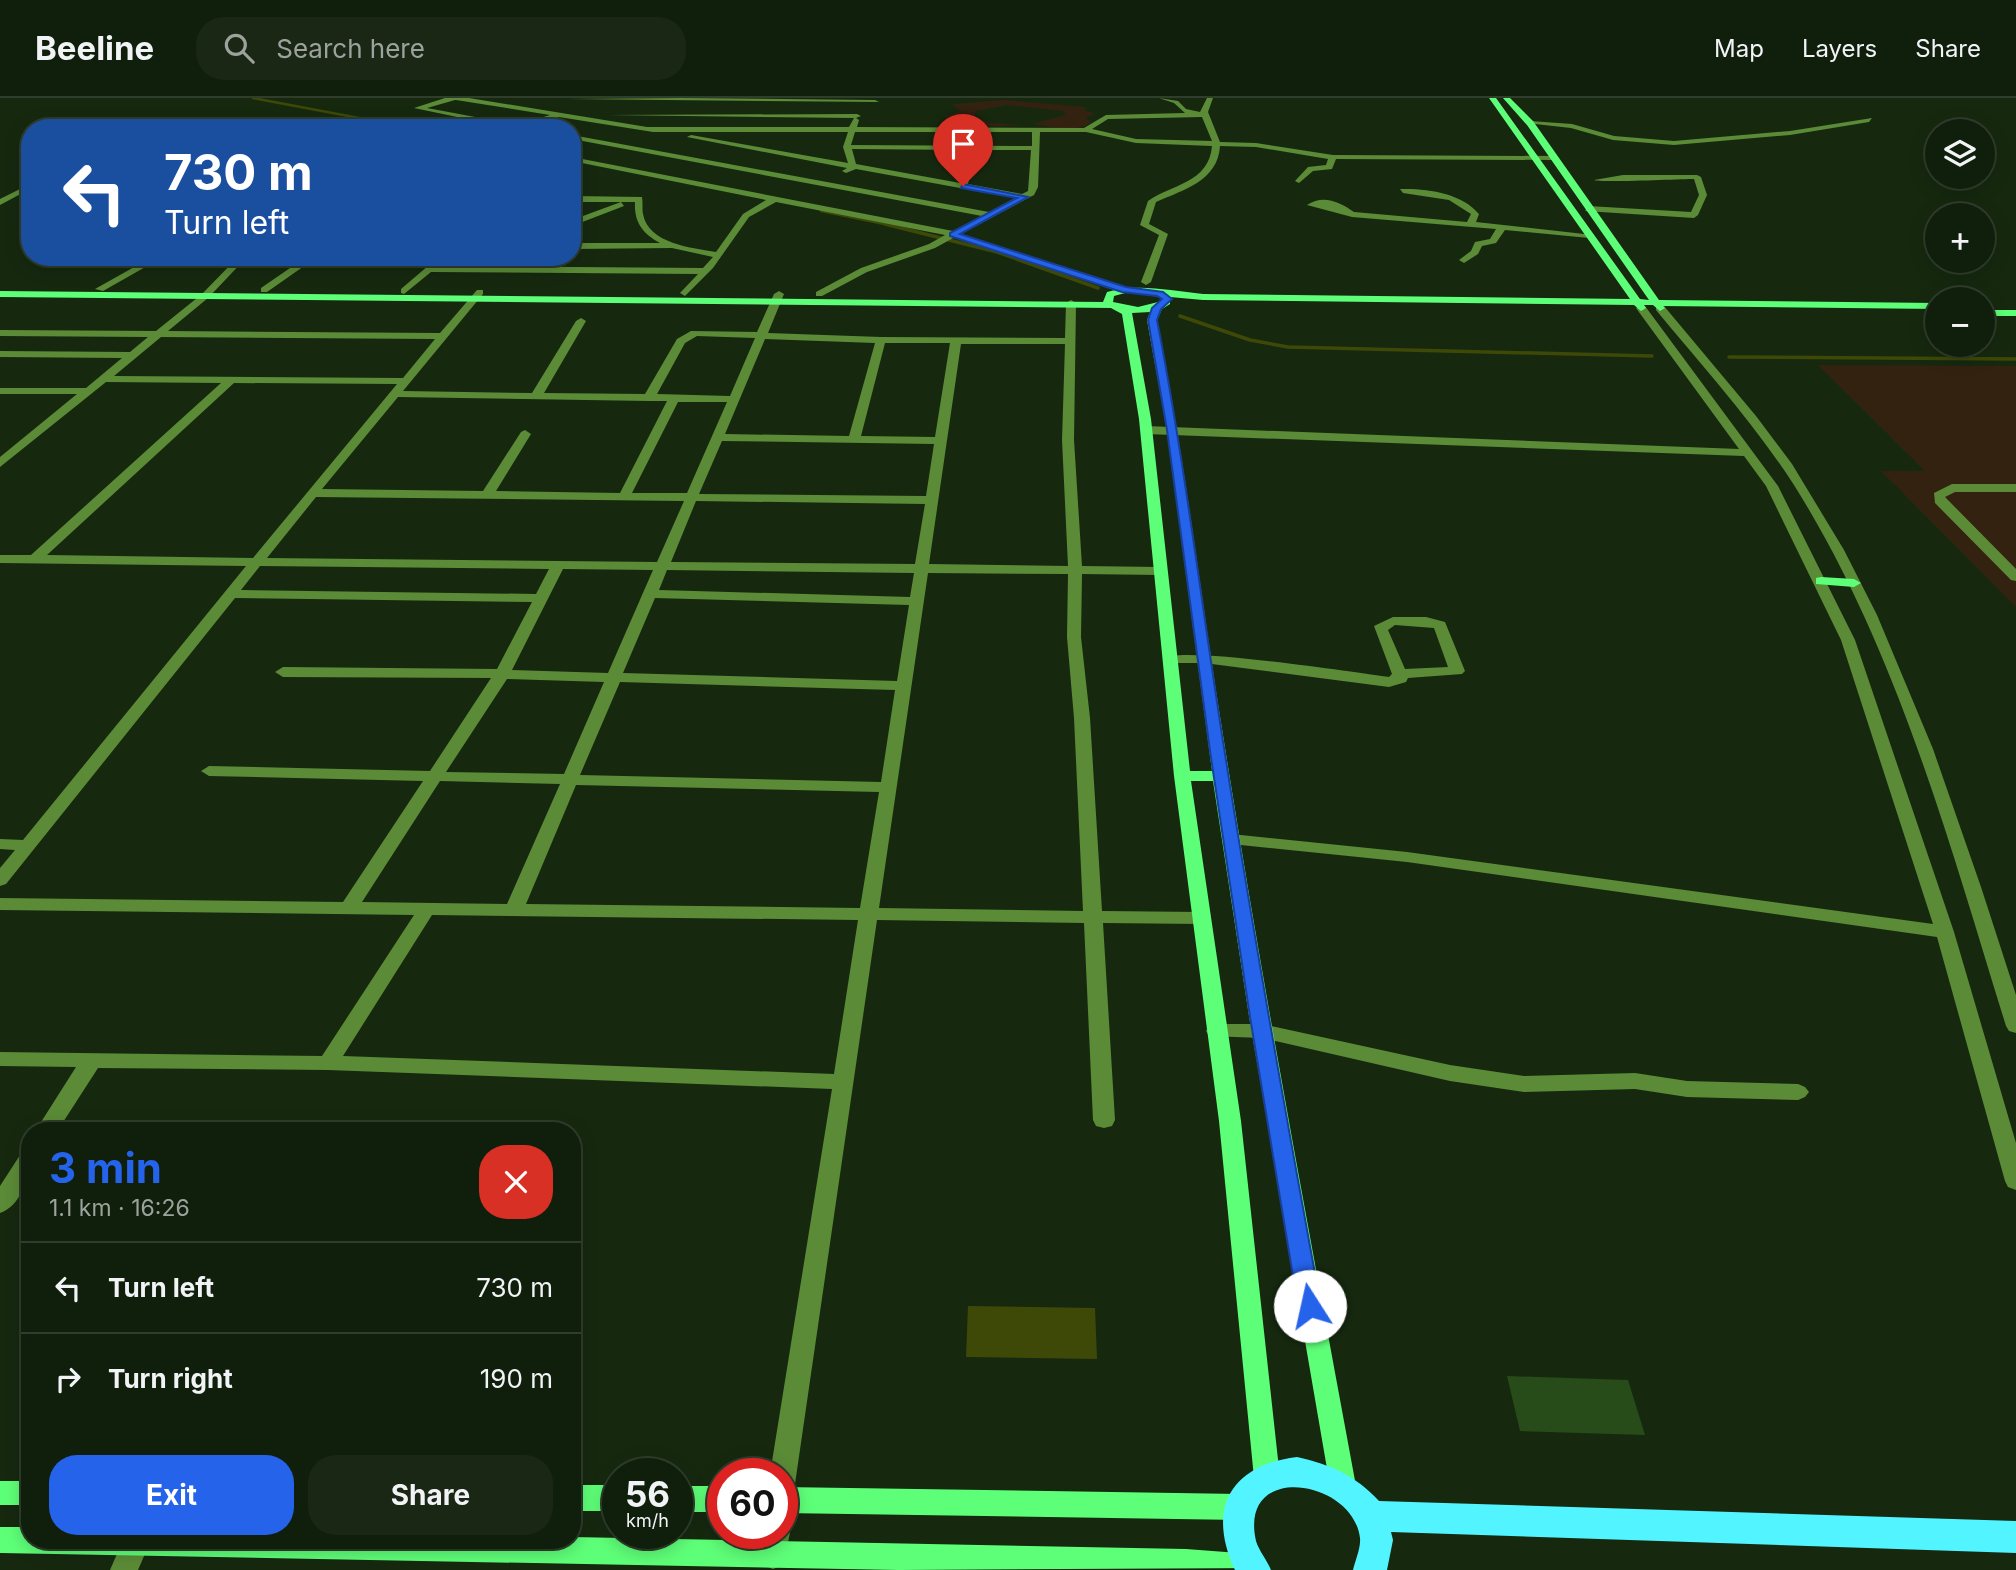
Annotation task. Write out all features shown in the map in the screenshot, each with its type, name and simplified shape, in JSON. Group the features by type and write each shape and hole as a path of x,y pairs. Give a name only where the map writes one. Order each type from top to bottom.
{"highway":[{"path":"1253,1569 1241,1548 1237,1527 1240,1507 1251,1490 1267,1478 1285,1472 1305,1471 1343,1486 1358,1499 1369,1516 1376,1546 1370,1570"},
{"path":"1369,1516 2016,1536"}],"main road":[{"path":"1492,98 1589,235 1648,305 1925,312"},
{"path":"1506,98 1530,123 1648,305"},
{"path":"0,288 208,293 264,290 404,291 478,295"},
{"path":"631,296 685,293 778,297 819,294 1218,302 1925,306"},
{"path":"0,294 778,297 1071,303 1120,298 1158,300"},
{"path":"1120,298 1128,313 1146,430 1182,776 1230,1121 1267,1478"},
{"path":"1158,300 1152,320 1173,430 1221,776 1262,1031 1343,1486"},
{"path":"1995,306 2016,307"},
{"path":"1995,313 2016,313"},
{"path":"1821,580 1854,583"},
{"path":"1182,776 1221,776"},
{"path":"0,1493 21,1493"},
{"path":"581,1498 602,1499"},
{"path":"798,1500 1240,1507"},
{"path":"0,1540 21,1540"},
{"path":"581,1543 707,1544"},
{"path":"798,1545 1186,1562 1253,1569"}],"street":[{"path":"477,119 418,108 455,98 643,128 1024,197"},
{"path":"1162,98 1176,102 1184,111 1204,113"},
{"path":"1204,113 1210,98"},
{"path":"541,119 556,113 571,99 875,100"},
{"path":"712,115 719,99"},
{"path":"853,168 846,147 850,129 857,116 875,100"},
{"path":"556,113 857,116"},
{"path":"1086,130 1102,123 1106,117 1204,113"},
{"path":"581,161 953,234 1120,298 1146,282 1164,234 1144,225 1152,201 1205,175 1216,144 1204,113"},
{"path":"1530,123 1572,126 1612,138 1674,143 1790,133 1870,120"},
{"path":"643,128 1086,130 1136,141 1265,146 1333,157 1553,158"},
{"path":"819,294 864,270 941,241 1024,197 1034,187 1036,130"},
{"path":"581,139 992,215"},
{"path":"846,147 1037,148"},
{"path":"963,186 972,147"},
{"path":"1299,181 1311,169 1329,167 1333,157"},
{"path":"685,293 719,255 739,220 774,199 853,168"},
{"path":"1588,209 1695,215 1703,195 1697,177 1623,177 1598,180"},
{"path":"0,202 17,188"},
{"path":"1403,191 1458,200 1469,205 1475,214 1470,226"},
{"path":"581,199 639,199"},
{"path":"581,219 639,199"},
{"path":"639,199 637,209 641,221 660,241 670,246"},
{"path":"1352,214 1589,235"},
{"path":"1464,260 1475,252 1478,244 1493,240 1501,229"},
{"path":"581,246 670,246 719,255"},
{"path":"100,289 142,266"},
{"path":"0,463 208,293 234,266"},
{"path":"264,290 300,266"},
{"path":"404,291 431,266"},
{"path":"428,269 705,271"},
{"path":"1146,282 1158,300"},
{"path":"0,880 312,493 478,295"},
{"path":"513,912 778,297"},
{"path":"1071,303 1068,440 1075,571 1074,637 1082,718 1104,1120"},
{"path":"1648,305 1778,497 1821,580 1870,696 1945,932 2016,1181"},
{"path":"1648,305 1779,455 1854,583 1909,700 2016,1026"},
{"path":"536,396 581,321"},
{"path":"0,332 444,336"},
{"path":"649,398 681,341 689,334 881,340 1072,341"},
{"path":"854,439 881,340"},
{"path":"786,1458 956,341"},
{"path":"0,354 132,355"},
{"path":"103,379 407,381"},
{"path":"33,560 231,380"},
{"path":"0,391 88,391"},
{"path":"397,394 734,399"},
{"path":"624,497 674,398"},
{"path":"1146,430 1749,453"},
{"path":"486,495 525,434"},
{"path":"718,437 941,441"},
{"path":"0,443 24,443"},
{"path":"2016,488 1952,488 1937,496 2016,577"},
{"path":"312,493 932,500"},
{"path":"0,559 1160,571"},
{"path":"348,909 392,837 419,803 502,674 558,565"},
{"path":"232,594 541,598"},
{"path":"650,594 916,601"},
{"path":"1170,659 1204,659 1363,681 1395,682 1401,679 1400,674 1381,626 1393,621 1426,621 1440,625 1457,671 1400,674"},
{"path":"283,672 502,674 904,685"},
{"path":"209,771 888,787"},
{"path":"1231,839 1407,857 1945,932"},
{"path":"0,844 26,845"},
{"path":"0,904 425,912 869,913 1200,918"},
{"path":"328,1063 425,912"},
{"path":"1216,1031 1262,1031 1450,1073 1524,1084 1635,1081 1687,1088 1798,1092"},
{"path":"0,1059 328,1063 843,1082"},
{"path":"52,1122 92,1060"},
{"path":"0,1205 21,1172"},
{"path":"124,1570 133,1549"}],"shaded area":[{"path":"1003,100 1085,107 1085,111 1095,113 1086,118 1091,122 1085,126 1071,129 1032,124 1065,115 1064,111 1007,105 976,111 974,116 990,123 1027,125 952,128 947,124 949,119 944,117 961,111 952,105 955,104"},
{"path":"1818,365 2016,366 2016,607 1881,471 1925,471"},
{"path":"968,1306 1095,1308 1097,1359 966,1357"}],"building":[{"path":"1507,1376 1628,1380 1645,1435 1520,1431"}],"waterway":[{"path":"253,98 364,119"},
{"path":"821,211 888,225"},
{"path":"888,225 894,226"},
{"path":"888,225 997,252 1098,288"},
{"path":"1180,316 1250,340 1288,347 1652,356"},
{"path":"1729,357 2016,359"}],"route":[{"path":"963,186 1024,197 953,234 1125,290 1160,293 1167,299 1164,305 1157,308 1152,320 1173,430 1217,751 1259,1017 1310,1306"}]}
